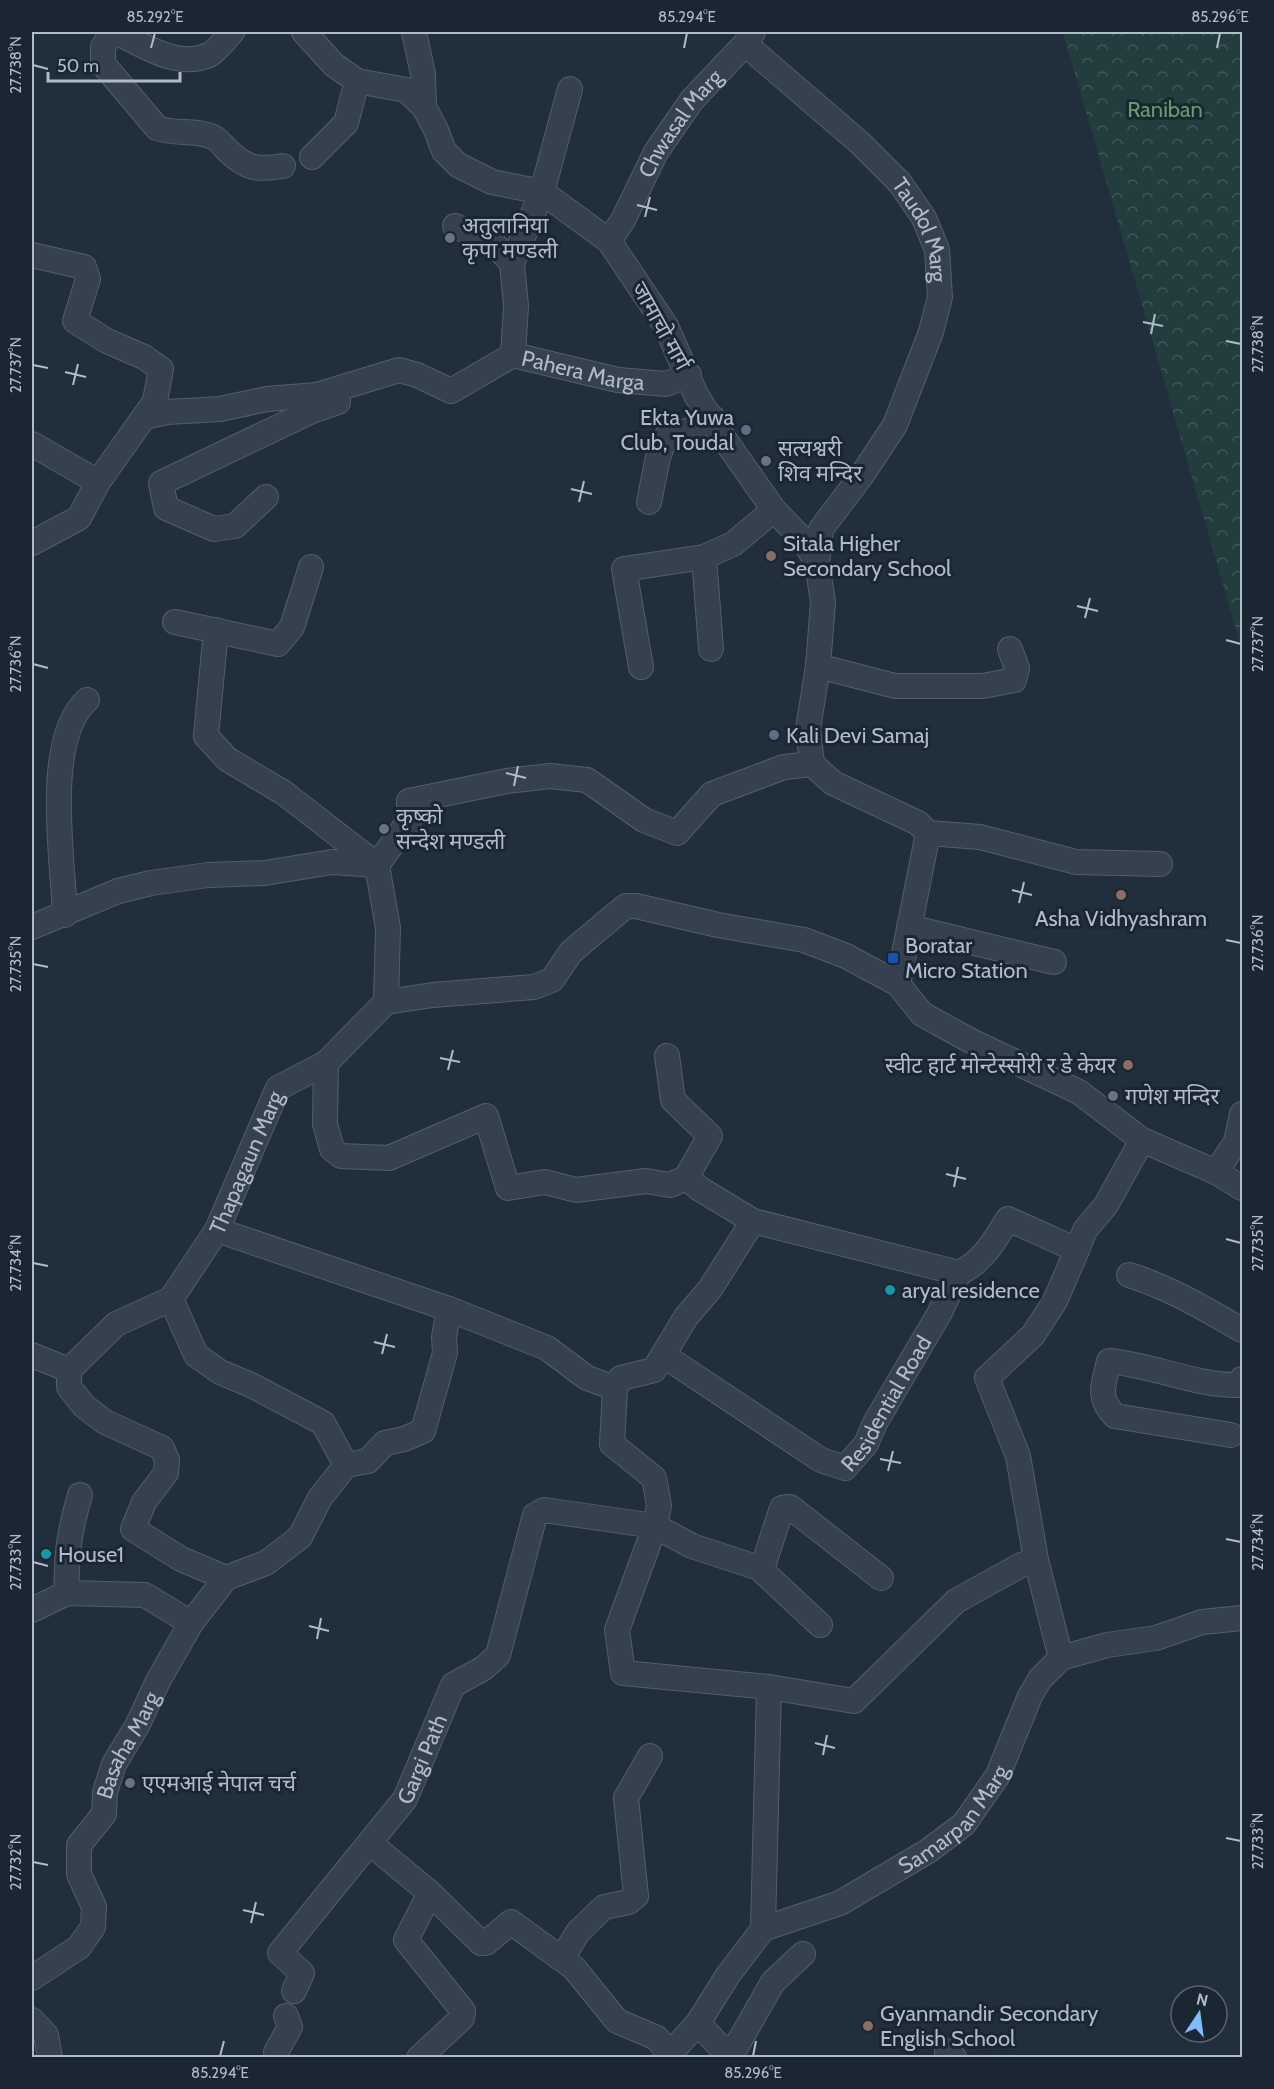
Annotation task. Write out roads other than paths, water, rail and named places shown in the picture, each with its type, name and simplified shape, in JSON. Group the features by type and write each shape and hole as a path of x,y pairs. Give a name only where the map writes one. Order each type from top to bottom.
{"street":[{"path":"232,32 209,55 178,59 162,56 114,32 103,47 104,64 157,128 169,133 188,132 214,137 241,163 255,168 283,166"},
{"name":"जामाचो मार्ग","path":"304,32 334,65 357,81 406,90 423,107 436,130 444,151 458,165 492,182 542,192 609,241 666,326 689,375 696,396 774,510 804,542 817,563 823,602 818,666 808,729 812,764"},
{"path":"414,32 423,74 423,107"},
{"name":"Chwasal Marg","path":"609,241 623,220 656,152 692,100 749,38"},
{"name":"Taudol Marg","path":"749,38 900,183 924,218 937,250 940,297 931,332 895,425 862,475 821,529 817,563"},
{"path":"312,157 346,123 357,81"},
{"path":"513,355 516,306 512,263 542,192 570,89"},
{"path":"455,226 494,244 512,263"},
{"path":"32,255 84,267 88,279 75,321 107,341 144,357 161,369 155,401 98,482 79,518 32,543"},
{"name":"Pahera Marga","path":"417,375 451,391 513,355 618,380 666,384 689,375"},
{"path":"144,417 220,409 267,399 317,395 399,370 417,375"},
{"path":"266,497 235,526 214,529 166,508 161,483 312,411 417,375"},
{"path":"649,502 658,457 666,437 690,430 713,418"},
{"path":"32,444 98,482"},
{"path":"641,668 624,569 704,557 733,544 774,510"},
{"path":"704,557 711,649"},
{"path":"175,622 278,644 292,627 311,567"},
{"path":"216,630 206,736 227,759 284,793 377,864 388,928 386,1002 433,995 534,987 552,980 571,952 626,906 636,906 718,925 804,940 846,956 898,984 922,1014 971,1041 1078,1092 1142,1140 1216,1172 1242,1188"},
{"path":"818,666 895,686 983,686 1014,680 1017,668 1010,649"},
{"path":"65,915 63,868 58,829 61,753 76,710 87,700"},
{"path":"377,864 409,821 409,801 507,781 550,776 586,780 644,820 677,833 693,819 712,794 784,767 812,764 833,783 918,823 928,833 980,837 1076,862 1160,864"},
{"path":"898,984 928,833"},
{"path":"32,927 118,891 151,883 208,875 265,873 332,862 377,864"},
{"path":"909,927 1054,962"},
{"name":"Thapagaun Marg","path":"171,1299 217,1230 278,1088 326,1063 386,1002"},
{"path":"326,1063 325,1124 332,1149 341,1156 389,1158 486,1116 508,1188 545,1182 576,1190 646,1181 670,1185 686,1178 710,1136 673,1100 667,1056"},
{"path":"1216,1172 1236,1142 1242,1114"},
{"path":"1061,1658 1036,1560 1018,1456 987,1378 1033,1335 1055,1302 1085,1230 1106,1205 1142,1140"},
{"path":"686,1178 753,1221 959,1273 972,1267 986,1255 1008,1219 1077,1250"},
{"path":"753,1221 710,1289 686,1317 654,1370 621,1378 615,1388 612,1444 654,1478 659,1505 655,1526 617,1630 623,1672 769,1687 854,1701 956,1601 1021,1565 1036,1560"},
{"path":"217,1230 449,1309 547,1348 587,1378 615,1388"},
{"name":"Residential Road","path":"663,1355 821,1461 844,1468 866,1444 875,1423 939,1314 959,1273"},
{"path":"1129,1275 1156,1283 1188,1298 1242,1330"},
{"path":"69,1379 116,1324 171,1299 196,1355 220,1372 251,1385 323,1423 346,1465"},
{"path":"32,1355 69,1379 84,1406 105,1422 162,1448 167,1460 166,1473 144,1502 133,1529 181,1558 226,1578 266,1563 300,1537 320,1498 346,1465 368,1461 385,1443 404,1439 423,1431 445,1353 444,1337 449,1309"},
{"path":"1231,1435 1115,1416 1105,1405 1102,1389 1109,1361 1132,1363 1223,1385 1240,1385 1242,1379"},
{"path":"67,1593 65,1564 70,1529 80,1495"},
{"path":"759,1568 763,1566 783,1508 790,1508 881,1578"},
{"name":"Gargi Path","path":"294,1991 302,1973 280,1953 405,1799 453,1684 484,1668 498,1654 535,1515 544,1510 655,1526"},
{"path":"655,1526 692,1546 759,1568 820,1625"},
{"name":"Basaha Marg","path":"32,1978 79,1947 93,1927 94,1907 79,1874 79,1845 104,1814 105,1792 114,1764 137,1726 158,1681 191,1623 226,1578"},
{"path":"32,1610 67,1593 145,1595 191,1623"},
{"name":"Samarpan Marg","path":"764,1929 840,1903 928,1851 964,1824 998,1775 1030,1696 1040,1679 1061,1658 1107,1645 1156,1638 1202,1622 1242,1618"},
{"path":"377,1836 481,1943 486,1943 511,1922 574,1968 616,2021 657,2038 669,2056 698,2023 728,1975 764,1929 769,1687"},
{"path":"559,1957 566,1953 578,1932 604,1907 629,1902 636,1896 626,1798 650,1756"},
{"path":"419,2058 462,2018 464,2012 406,1940 430,1893"},
{"path":"698,2023 722,2049 736,2047 773,1982 803,1954"},
{"path":"276,2052 290,2027 286,2016"},
{"path":"32,2020 46,2035 50,2058"}],"place":[{"name":"अतुलानिया कृपा मण्डली","path":"450,238"},
{"name":"Ekta Yuwa Club, Toudal","path":"746,430"},
{"name":"सत्यश्वरी शिव मन्दिर","path":"766,461"},
{"name":"Sitala Higher Secondary School","path":"771,556"},
{"name":"Kali Devi Samaj","path":"774,735"},
{"name":"कृष्को सन्देश मण्डली","path":"384,829"},
{"name":"Asha Vidhyashram","path":"1121,895"},
{"name":"Boratar Micro Station","path":"893,958"},
{"name":"स्वीट हार्ट मोन्टेस्सोरी र डे केयर","path":"1128,1065"},
{"name":"गणेश मन्दिर","path":"1113,1096"},
{"name":"aryal residence","path":"890,1290"},
{"name":"House1","path":"46,1554"},
{"name":"एएमआई नेपाल चर्च","path":"130,1783"},
{"name":"Gyanmandir Secondary English School","path":"868,2026"}],"park label":[{"name":"Raniban","path":"1165,109"}]}
